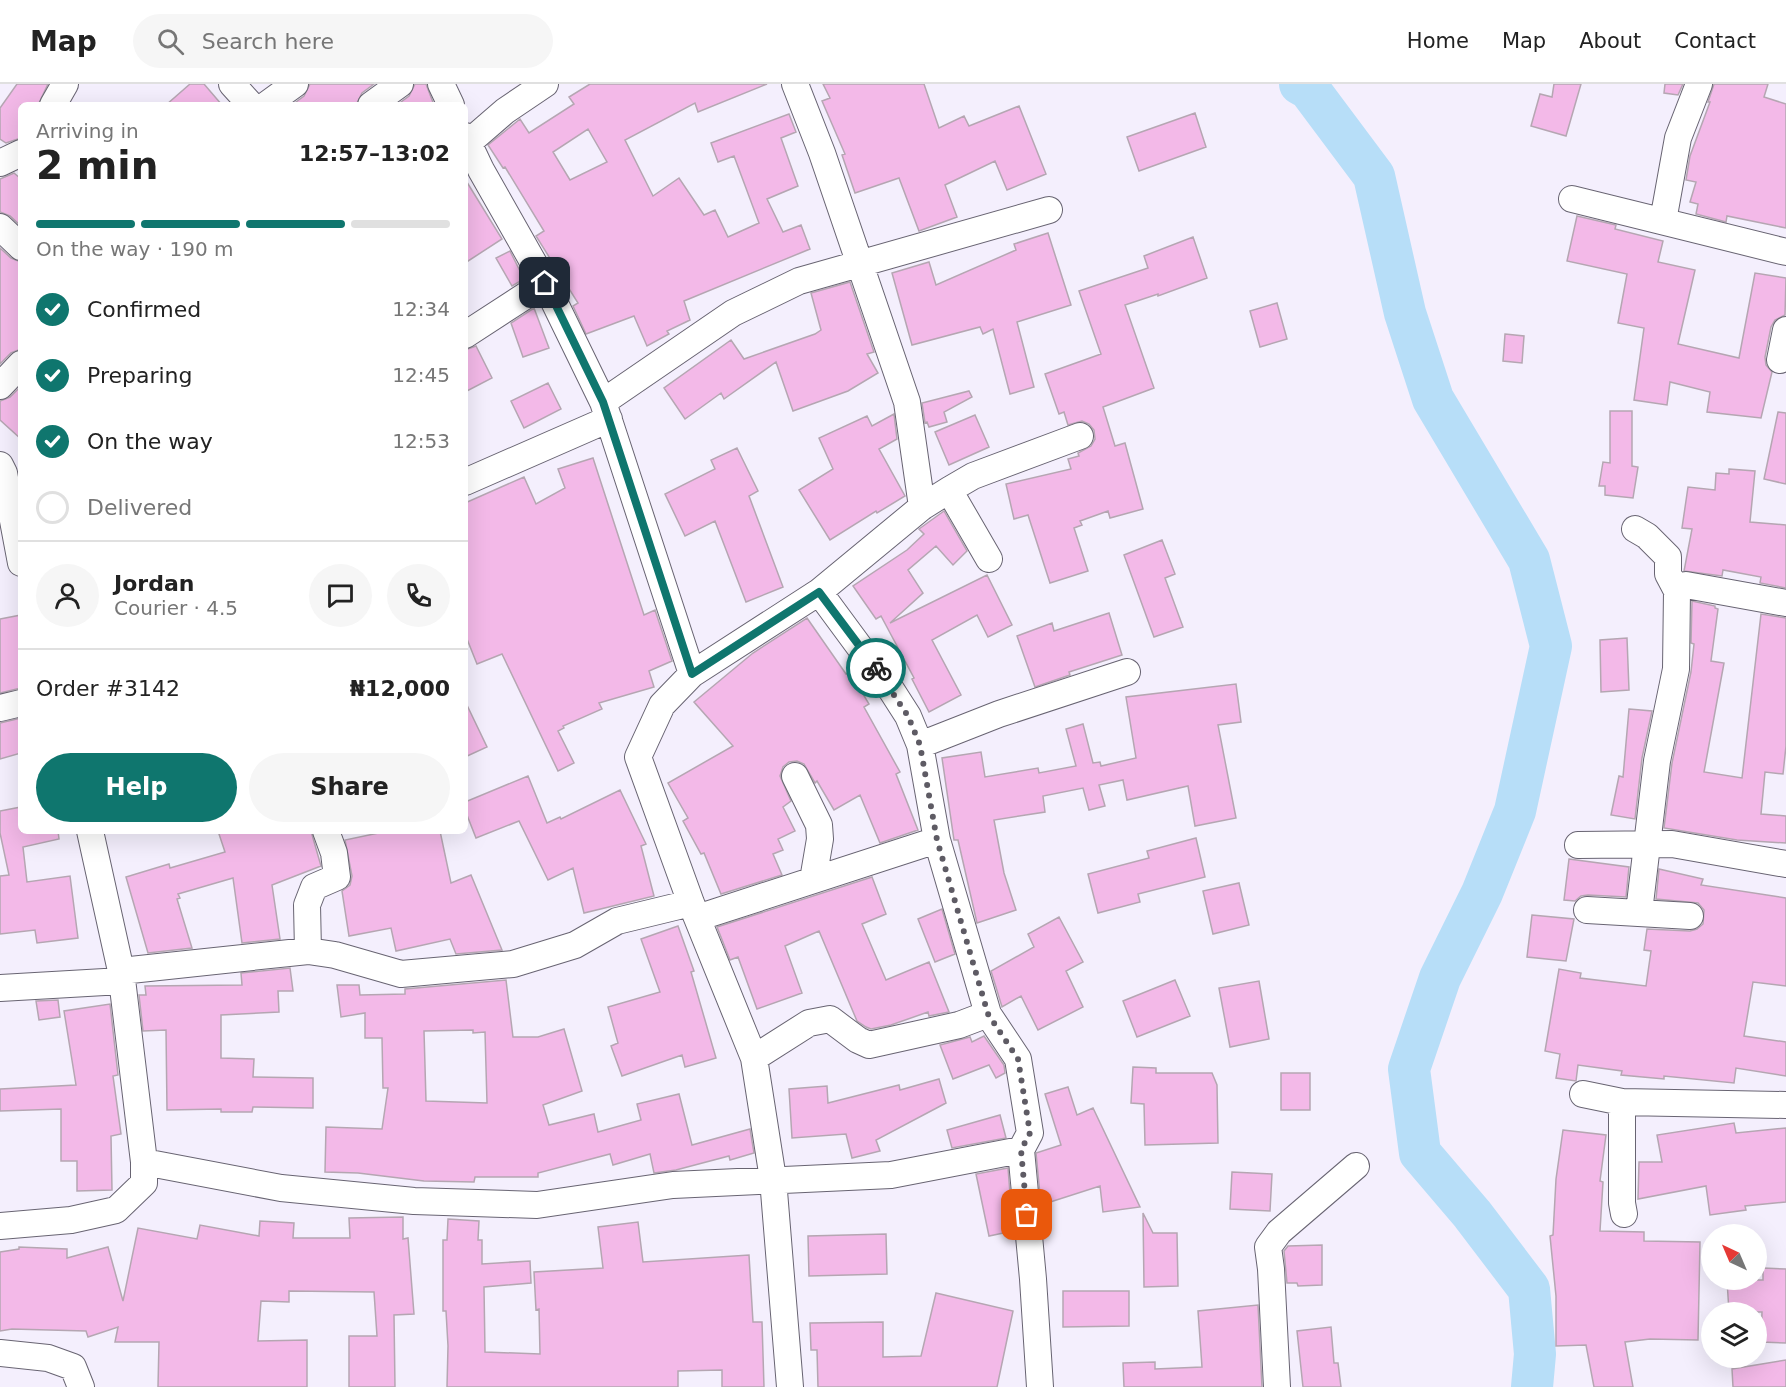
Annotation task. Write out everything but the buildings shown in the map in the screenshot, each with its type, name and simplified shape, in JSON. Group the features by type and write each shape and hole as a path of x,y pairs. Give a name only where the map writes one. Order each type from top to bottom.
{"street":[{"path":"55,102 65,84"},
{"path":"232,84 247,102"},
{"path":"271,102 295,84"},
{"path":"375,102 400,84"},
{"path":"441,84 450,102"},
{"path":"468,139 545,84"},
{"path":"795,84 907,402 922,507"},
{"path":"1663,221 1678,138 1699,84"},
{"path":"468,146 473,175 545,283 606,411 692,674"},
{"path":"0,163 18,154"},
{"path":"1572,199 1786,252"},
{"path":"468,480 606,411 733,313 798,281 1049,210"},
{"path":"0,227 18,244"},
{"path":"468,333 545,283"},
{"path":"1780,360 1786,330"},
{"path":"0,386 18,367"},
{"path":"790,1387 772,1179 754,1058 694,910 638,758 662,705 692,674 819,592 922,507 949,490 974,476 1080,436"},
{"path":"0,465 4,473 18,547"},
{"path":"949,490 989,559"},
{"path":"1635,528 1647,536 1668,557 1668,574 1677,591 1676,669 1657,761 1639,912"},
{"path":"1677,591 1686,585 1786,603"},
{"path":"819,592 908,716 920,745 937,840 988,1014 1018,1059 1030,1133 1021,1150 1040,1387"},
{"path":"920,745 999,714 1127,672"},
{"path":"0,708 18,704"},
{"path":"795,776 819,825 820,838 813,880"},
{"path":"0,1226 71,1220 117,1210 144,1183 144,1162 122,976 91,834"},
{"path":"308,951 307,905 314,887 337,877 334,853 327,834"},
{"path":"0,988 122,976 308,951 335,955 401,974 513,964 575,945 617,921 694,910 813,880 937,840"},
{"path":"1578,845 1672,844 1786,864"},
{"path":"1587,910 1690,916"},
{"path":"754,1058 809,1023 830,1019 845,1028 858,1040 869,1045 959,1025 988,1014"},
{"path":"1583,1094 1622,1102 1786,1105"},
{"path":"1622,1102 1622,1203 1624,1214"},
{"path":"144,1162 280,1188 414,1201 537,1205 673,1185 891,1174 1021,1150"},
{"path":"1277,1387 1268,1247 1279,1232 1356,1166"},
{"path":"0,1353 48,1358 73,1367 81,1387"}],"waterway":[{"path":"1300,84 1309,89 1374,176 1405,313 1433,399 1529,560 1551,646 1515,811 1482,893 1440,978 1409,1069 1420,1153 1472,1214 1529,1289 1535,1354 1532,1387"}],"way so far":[{"path":"876,668 908,716 920,745 937,840 972,950 988,1014 1018,1059 1030,1133 1021,1150 1027,1215"}],"route":[{"path":"545,283 603,402 692,674 819,592 876,668"}]}
